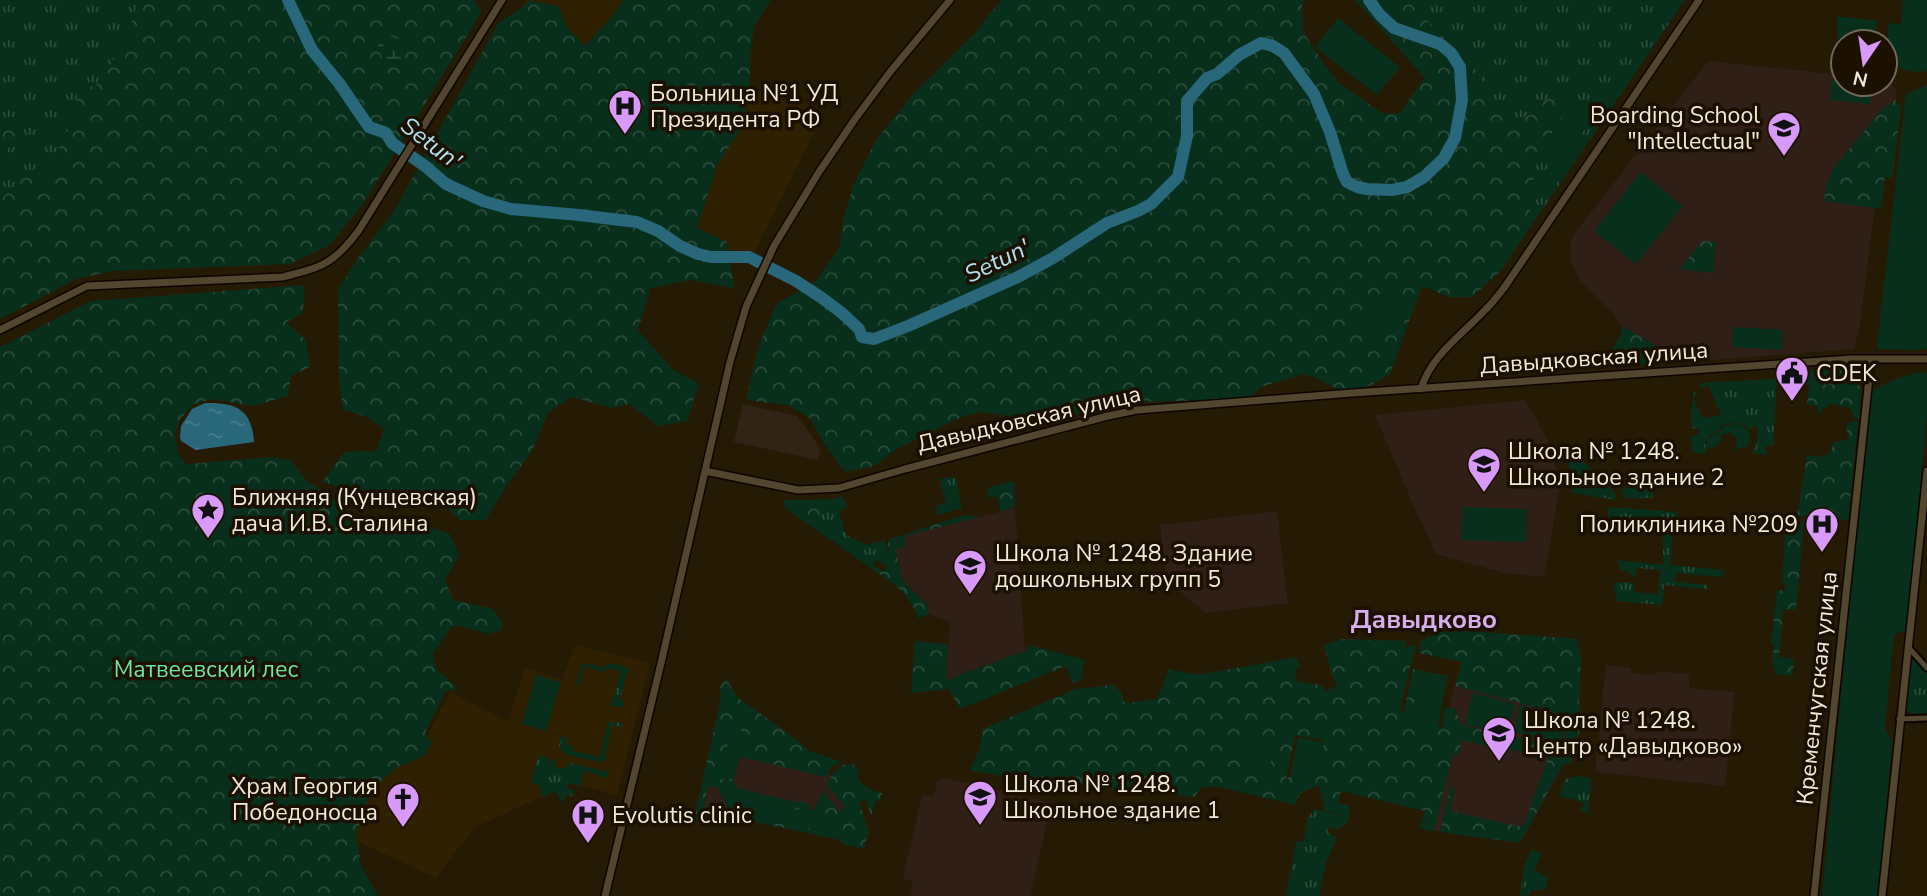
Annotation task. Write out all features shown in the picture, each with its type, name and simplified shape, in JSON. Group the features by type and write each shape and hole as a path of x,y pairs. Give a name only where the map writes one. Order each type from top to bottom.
{"street":[{"path":"0,330 87,286 283,278 330,262 345,249 359,230 502,0"},
{"path":"605,896 735,343 755,286 797,206 855,119 950,0"},
{"path":"1421,389 1427,373 1437,359 1504,288 1699,0"},
{"name":"Давыдковская улица","path":"705,471 798,490 824,490 1123,412 1852,359 1927,359"},
{"name":"Кременчугская улица","path":"1814,896 1871,359"},
{"path":"1882,896 1927,471"},
{"path":"1907,646 1927,668"},
{"path":"1899,719 1927,718"}],"shaded area":[{"name":"Больница №1 УД Президента РФ","path":"526,0 771,0 754,26 750,88 783,100 796,96 823,115 754,253 731,250 716,253 424,158 499,22 510,28"},
{"path":"1708,61 1829,74 1829,98 1896,98 1895,109 1886,114 1860,325 1854,349 1689,362 1676,357 1622,326 1580,280 1570,261 1572,237"},
{"name":"Школа № 1248. Школьное здание 2","path":"1525,400 1550,444 1560,486 1544,577 1504,573 1436,554 1375,415"},
{"path":"743,404 797,416 820,448 818,460 734,442"},
{"name":"Школа № 1248. Здание дошкольных групп 5","path":"1015,508 1025,651 946,680 950,622 928,614 927,603 903,581 892,539"},
{"path":"1277,511 1288,603 1206,613 1167,581 1160,525"},
{"path":"575,645 650,663 617,795 571,783 474,828 436,878 346,836 381,765 420,752 450,692 508,721 525,668 562,680"},
{"path":"1606,665 1631,668 1631,673 1655,675 1656,671 1690,674 1689,688 1735,692 1725,786 1595,772"},
{"name":"Школа № 1248. Центр «Давыдково»","path":"1456,681 1577,712 1560,771 1520,843 1429,830 1436,761"},
{"path":"724,716 809,770 850,779 837,837 704,807"},
{"name":"Школа № 1248. Школьное здание 1","path":"945,778 1052,803 1030,896 910,896 913,882 903,879 922,795 933,797 937,782"}],"green space":[{"path":"0,0 138,0 126,44 96,85 77,92 77,119 58,144 62,157 58,172 23,178 0,201 0,162 8,148 16,117 0,117"},
{"path":"138,0 475,0 481,13 365,201 330,245 290,264 114,271 76,279 0,319 0,201 19,182 32,174 58,172 62,157 58,144 77,119 77,92 96,85 125,44"},
{"path":"530,0 558,6 568,28 585,46 624,0 771,0 754,26 750,88 743,126 718,164 697,228 727,242 734,288 690,280 650,288 638,330 672,369 699,384 687,421 658,426 629,404 612,408 571,397 548,413 532,451 486,520 460,520 434,496 403,489 350,490 322,482 344,452 376,451 384,429 368,417 343,410 339,378 338,289 394,211 499,22"},
{"path":"1001,0 1304,0 1303,31 1339,83 1382,113 1399,114 1425,78 1355,0 1407,0 1475,69 1499,108 1514,123 1532,114 1554,91 1573,101 1537,156 1532,207 1500,272 1472,297 1448,297 1422,286 1390,374 1367,387 1341,391 1303,374 1261,387 1251,396 1142,402 1079,413 1017,429 1010,416 979,412 957,419 899,448 874,466 845,472 810,418 787,405 746,400 758,348 776,304 816,281 840,247 843,220 853,186 876,140 915,92 975,33","holes":["1394,281 1406,329 1359,329"]},
{"path":"1407,0 1685,0 1500,272 1532,207 1537,156 1554,91 1532,114 1514,123 1499,108 1475,69"},
{"path":"1903,0 1927,0 1927,71 1908,71 1899,67 1899,28 1888,28 1889,23 1901,24"},
{"path":"1837,16 1877,21 1876,28 1837,28"},
{"path":"1338,18 1400,67 1377,95 1315,47"},
{"path":"385,36 400,39 403,61 394,66 382,58 378,45"},
{"path":"1927,85 1927,348 1879,349 1877,346 1906,94"},
{"path":"1830,98 1871,98 1870,104"},
{"path":"1895,100 1901,108 1892,178 1885,177 1881,209 1824,201 1826,186 1833,169 1882,109"},
{"path":"1573,101 1594,115 1558,170 1537,156"},
{"path":"0,117 16,117 26,136 8,148 0,162"},
{"path":"1641,172 1683,206 1636,264 1594,231"},
{"path":"1703,241 1716,242 1713,273 1679,269"},
{"path":"1395,280 1406,330 1357,329"},
{"name":"Матвеевский лес","path":"305,285 303,313 286,322 306,340 310,367 291,376 288,396 253,406 211,399 192,405 180,420 175,435 178,453 186,464 274,457 291,461 308,482 361,520 393,531 418,523 450,534 459,555 445,580 453,600 493,609 503,623 501,630 489,634 452,626 433,654 436,669 455,686 455,691 446,690 425,733 432,743 425,755 396,768 380,782 368,799 356,834 361,865 378,896 0,896 0,347 91,301"},
{"path":"1622,326 1663,350 1659,364 1603,367 1620,336"},
{"path":"1733,327 1783,330 1782,350 1732,347"},
{"path":"1852,369 1861,390 1859,418 1853,418 1850,408 1829,403 1827,408 1822,408 1822,413 1817,413 1818,406 1807,405 1809,384 1803,383 1802,386 1786,383 1788,372"},
{"path":"1923,372 1927,374 1927,416 1907,630 1894,635 1885,727 1892,743 1878,896 1822,896 1869,395 1894,380"},
{"path":"1777,379 1773,446 1765,446 1767,455 1751,453 1756,447 1758,428 1753,425 1750,431 1737,423 1721,425 1720,430 1710,435 1705,445 1706,453 1692,452 1691,435 1697,436 1699,431 1692,428 1690,421 1693,398 1700,417 1720,417 1709,386 1701,388 1700,383"},
{"path":"1858,421 1848,520 1797,516 1807,455 1822,457 1831,452 1833,442 1848,440 1848,422"},
{"path":"1736,424 1748,432 1748,447 1741,447 1735,452 1737,438 1728,432 1721,434 1721,442 1715,447 1706,448 1709,439 1721,431 1722,426"},
{"path":"1566,444 1577,444 1580,458 1615,492 1616,500 1573,493"},
{"path":"1644,469 1653,478 1653,498 1626,498 1621,491"},
{"path":"939,479 956,479 962,508 938,515 936,506 946,503"},
{"path":"1014,481 1015,507 1000,511 997,497 989,498 987,488"},
{"path":"841,496 848,507 839,511 846,535 867,545 885,540 889,554 873,565 868,566 811,526 823,510 810,500"},
{"path":"784,500 810,500 824,510 811,526 785,508"},
{"path":"1463,507 1527,509 1526,542 1462,540"},
{"path":"1608,507 1678,512 1678,523 1674,523 1670,565 1724,570 1723,577 1676,573 1675,582 1707,585 1707,589 1664,585 1662,605 1617,601 1613,583 1634,582 1634,592 1658,594 1660,570 1636,568 1635,578 1627,571 1620,570 1617,560 1665,565 1663,533 1617,532 1608,525"},
{"path":"964,515 980,517 905,536 905,546 895,550 903,581 927,604 928,614 918,619 905,594 868,566 873,565 884,572 887,566 877,560 889,554 890,539"},
{"path":"1784,520 1804,522 1796,610 1783,609 1779,657 1794,659 1793,676 1776,674 1772,661 1774,644 1771,643 1777,590 1785,591 1786,584 1782,582"},
{"path":"1469,631 1577,639 1581,658 1579,707 1583,718 1571,763 1562,766 1520,843 1440,832 1451,786 1455,788 1450,811 1517,826 1524,825 1548,758 1510,751 1508,749 1511,736 1562,749 1570,716 1455,686 1462,662 1418,653 1421,641 1439,632"},
{"path":"1341,639 1407,641 1404,649 1416,644 1401,712 1404,712 1413,669 1448,676 1447,680 1420,675 1411,719 1438,724 1443,729 1444,710 1449,707 1456,709 1460,724 1504,736 1500,749 1462,740 1458,755 1453,754 1434,831 1420,829 1425,811 1341,791 1338,803 1350,806 1349,817 1325,810 1319,785 1299,794 1296,805 1219,787 1202,787 1194,797 1078,784 1055,787 970,770 979,750 983,729 1075,689 1113,685 1121,692 1124,702 1136,702 1156,699 1170,669 1204,674 1296,657 1300,666 1294,671 1297,681 1321,685 1327,691 1338,685 1332,675 1324,646","holes":["1295,735 1324,740 1315,782 1286,778"]},
{"path":"915,641 948,644 946,680 1025,651 1029,645 1085,660 1081,680 1073,683 1066,666 960,709 949,689 911,693"},
{"path":"1910,655 1927,673 1927,713 1913,714 1904,709"},
{"path":"587,663 605,668 607,663 627,667 629,671 620,700 625,702 624,707 611,706 621,671 606,668 605,672 584,666 579,686 576,685 581,665"},
{"path":"536,675 561,682 546,731 522,724"},
{"path":"1420,675 1447,680 1438,724 1411,719"},
{"path":"726,678 737,697 810,751 839,761 838,764 832,765 826,777 741,757 735,743 749,735 729,744 720,779 734,778 733,781 717,787 708,786 704,807 791,826 797,801 810,804 809,809 814,810 823,791 842,813 844,806 827,785 842,765 853,764 859,771 858,780 861,783 882,793 880,801 876,800 871,816 866,800 859,802 869,832 864,848 856,848 853,844 850,847 836,839 746,820 724,827 694,820 721,698 720,687"},
{"path":"1473,693 1515,704 1508,734 1465,724"},
{"path":"1520,705 1568,717 1561,744 1514,732"},
{"path":"608,722 623,723 622,727 612,725 605,756 608,758 601,762 567,755 561,751 561,736 567,738 566,744 573,746 572,751 600,757"},
{"path":"730,725 750,735 746,741 735,743 741,757 734,778 719,779 728,744 724,742"},
{"path":"1298,737 1323,742 1315,782 1290,777"},
{"path":"1244,742 1273,747 1270,767 1241,763"},
{"path":"539,755 548,758 549,767 552,759 556,760 554,767 566,769 568,763 609,772 608,778 584,771 580,786 571,783 567,785 568,789 574,790 573,796 566,795 563,803 555,791 543,797 539,785 531,783"},
{"path":"1576,776 1590,778 1588,814 1581,811 1584,804 1571,797 1569,800 1559,795 1566,779"},
{"path":"733,781 737,788 796,802 791,826 731,813 717,787"},
{"path":"797,809 835,818 832,834 794,825"},
{"path":"1315,809 1349,817 1347,823 1338,829 1330,827 1327,832 1337,838 1326,863 1319,896 1286,896 1296,841 1304,841 1307,819"},
{"path":"1532,849 1542,854 1534,870 1548,878 1546,890 1532,890 1528,896 1520,896 1524,866"}],"water":[{"path":"205,403 225,404 240,410 250,422 254,442 196,450 181,441 181,426 192,409"}],"waterway":[{"name":"Setun'","path":"288,0 312,50 369,127 386,133 392,143 446,184 483,201 511,209 637,222 698,254 711,257 749,257 822,298 859,329 862,337 874,339 1018,277 1107,223 1151,204 1178,177 1187,136 1187,101 1207,78 1261,43 1284,53 1314,94 1347,182 1367,189 1392,190 1407,187 1424,177 1444,158 1455,138 1462,100 1460,67 1451,53 1440,44 1394,28 1369,0"}],"place":[{"name":"Больница №1 УД Президента РФ","path":"625,136"},
{"name":"Boarding School \"Intellectual\"","path":"1784,158"},
{"name":"CDEK","path":"1792,403"},
{"name":"Школа № 1248. Школьное здание 2","path":"1484,494"},
{"name":"Ближняя (Кунцевская) дача И.В. Сталина","path":"208,540"},
{"name":"Поликлиника №209","path":"1822,554"},
{"name":"Школа № 1248. Здание дошкольных групп 5","path":"970,596"},
{"name":"Школа № 1248. Центр «Давыдково»","path":"1499,763"},
{"name":"Школа № 1248. Школьное здание 1","path":"980,827"},
{"name":"Храм Георгия Победоносца","path":"403,829"},
{"name":"Evolutis clinic","path":"588,845"}],"district":[{"name":"Давыдково","path":"1424,619"}]}
